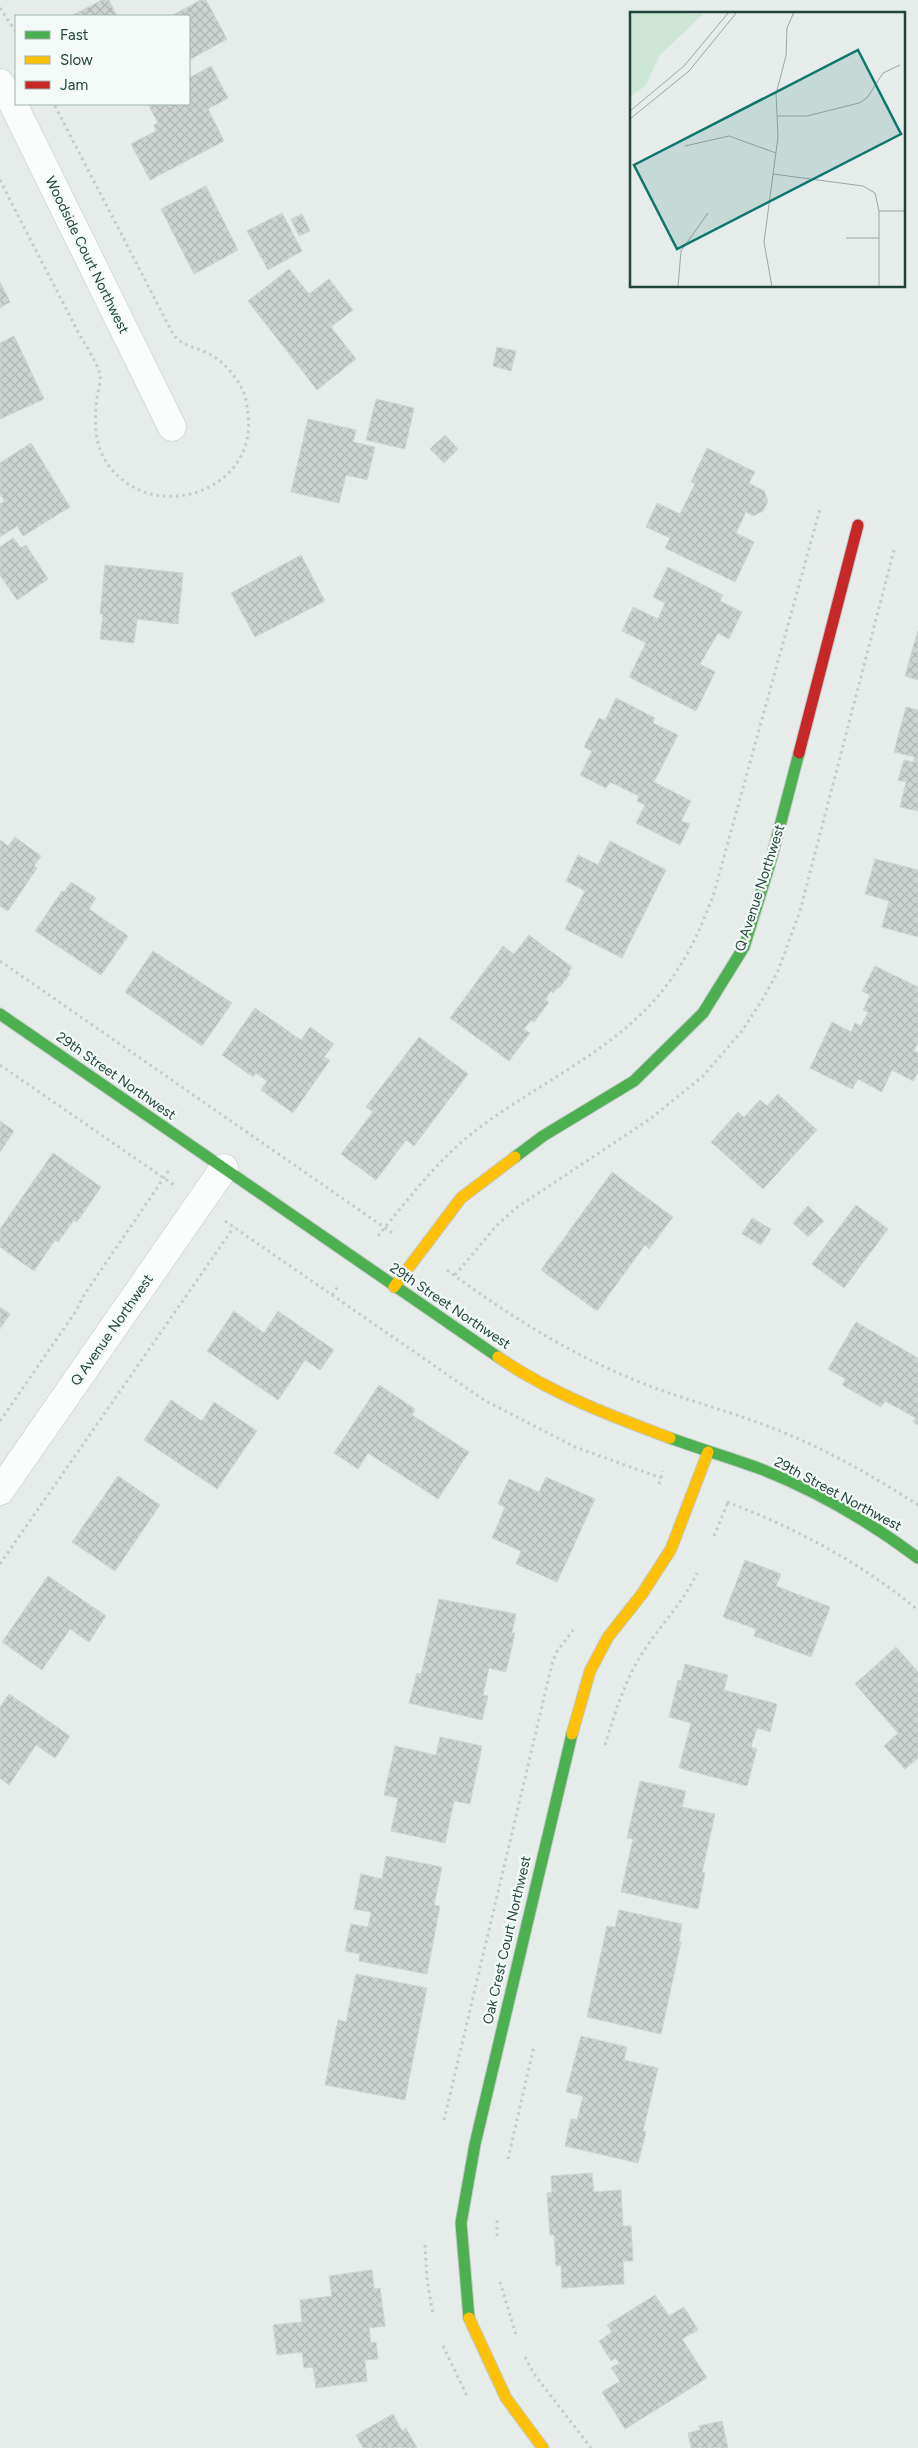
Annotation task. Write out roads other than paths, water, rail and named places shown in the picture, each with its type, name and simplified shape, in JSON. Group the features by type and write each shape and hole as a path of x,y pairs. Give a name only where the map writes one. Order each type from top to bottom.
{"street":[{"name":"Woodside Court Northwest","path":"0,83 12,102 172,427"},
{"name":"Q Avenue Northwest","path":"394,1286 461,1198 543,1136 634,1081 703,1013 744,947 771,860 858,525"},
{"name":"29th Street Northwest","path":"0,1014 523,1374 568,1397 708,1452 762,1470 817,1496 897,1542 918,1558"},
{"name":"Q Avenue Northwest","path":"0,1491 224,1168"},
{"name":"Oak Crest Court Northwest","path":"544,2448 506,2398 467,2314 461,2223 474,2144 577,1712 590,1671 608,1637 642,1594 672,1549 708,1452"}]}
